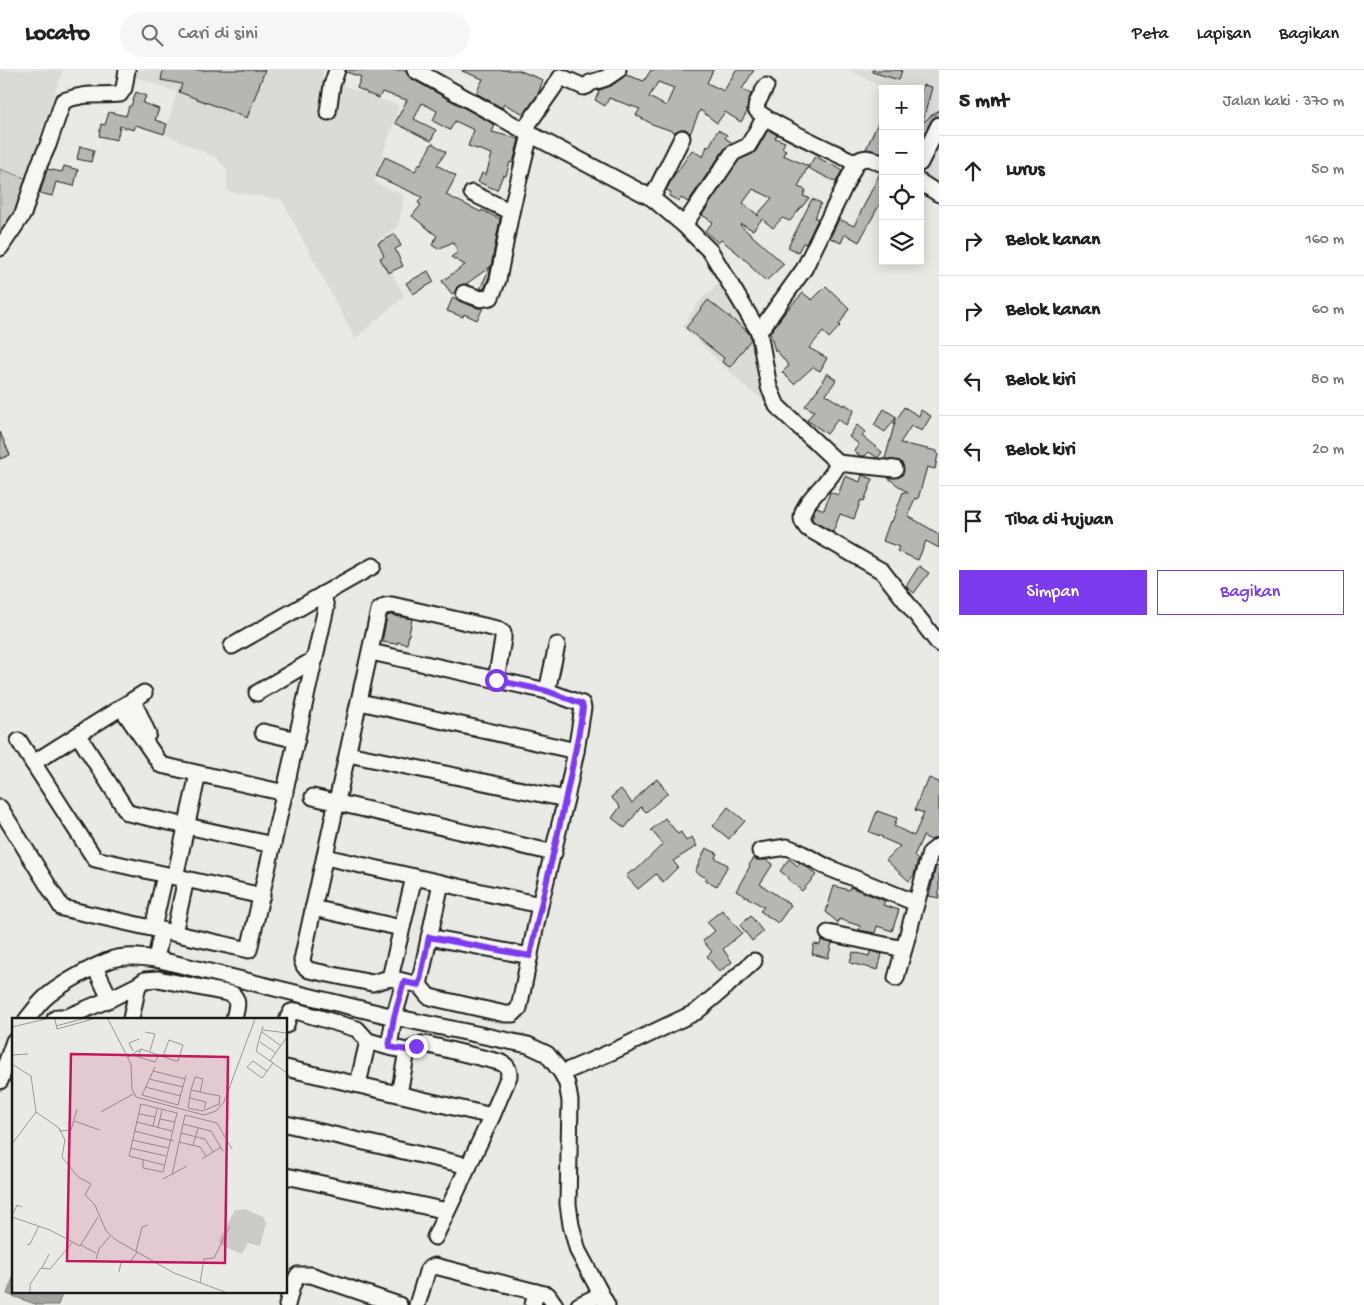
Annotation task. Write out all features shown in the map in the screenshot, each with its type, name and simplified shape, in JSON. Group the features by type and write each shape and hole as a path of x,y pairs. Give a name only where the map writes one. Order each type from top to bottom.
{"street":[{"path":"0,248 23,214 63,101 77,96 120,94 124,88 127,70"},
{"path":"328,112 332,85 337,70"},
{"path":"415,70 652,198 684,225 711,252 760,332 769,387 777,406 838,462 895,469"},
{"path":"464,293 481,299 491,297 498,280 527,132 560,77 584,87 597,80 606,78 618,70"},
{"path":"766,86 757,103 756,109 758,113 856,163"},
{"path":"684,225 733,153 748,146 765,117"},
{"path":"924,155 939,125"},
{"path":"652,198 682,138"},
{"path":"760,332 804,269 856,163 862,158 879,163"},
{"path":"924,185 939,194"},
{"path":"472,193 511,212"},
{"path":"838,462 829,479 804,508 802,520 807,528 882,571 939,644"},
{"path":"232,646 373,566"},
{"path":"0,808 62,908 250,950 326,608 323,594"},
{"path":"371,652 496,680 547,691 582,704 576,751 566,800 540,905 519,1008 513,1014 505,1014 434,998 404,982 372,983 309,970 304,966 302,960 380,610 385,606 392,605 497,629 503,633 503,639 496,680"},
{"path":"547,691 557,645"},
{"path":"257,693 315,659"},
{"path":"33,763 132,700 161,765 285,793"},
{"path":"360,702 576,751"},
{"path":"263,732 297,740"},
{"path":"78,735 128,813 273,844"},
{"path":"19,741 95,859 262,896"},
{"path":"348,754 566,800"},
{"path":"156,959 198,774"},
{"path":"313,797 554,853"},
{"path":"896,978 930,853 939,846"},
{"path":"760,851 787,847 829,868 916,903"},
{"path":"325,856 540,905"},
{"path":"163,931 175,877"},
{"path":"404,982 401,928 414,877"},
{"path":"389,1047 394,1017 404,982 429,937 441,883"},
{"path":"313,908 401,928"},
{"path":"828,934 904,949"},
{"path":"429,937 530,956"},
{"path":"28,1018 43,999 95,967 114,958 140,957 156,959 394,1017 528,1045 547,1054 562,1072 567,1084 570,1101 568,1204 571,1226 578,1251 603,1300 579,1305"},
{"path":"562,1072 616,1050 696,1012 754,960"},
{"path":"95,967 110,999"},
{"path":"65,1018 110,999 146,980 158,979 232,994 236,998 237,1003 234,1018"},
{"path":"131,1018 138,985"},
{"path":"288,1018 291,1012 296,1011 357,1029 368,1041 389,1047 407,1050 422,1044 429,1045 504,1064 509,1069 509,1076 492,1116 435,1237"},
{"path":"358,1084 368,1041"},
{"path":"0,1081 12,1047"},
{"path":"399,1094 407,1050"},
{"path":"288,1068 492,1116"},
{"path":"288,1124 469,1166"},
{"path":"288,1176 447,1211"},
{"path":"416,1305 427,1272 435,1266 535,1299 548,1295 555,1305"},
{"path":"287,1305 292,1286 298,1275 311,1275 390,1303"}],"shaded area":[{"path":"0,70 63,70 25,178 0,169"},
{"path":"128,70 323,70 322,78 399,106 374,182 404,195 398,227 376,241 404,296 355,339 282,200 227,191 227,169 215,157 164,134 177,92 127,74"},
{"path":"849,70 939,70 939,199 924,188 924,85 879,86"},
{"path":"0,169 25,178 33,211 0,246"},
{"path":"729,273 757,341 763,400 749,390 683,327 696,305"},
{"path":"12,1281 12,1292 63,1292 58,1305 38,1305 7,1294"}],"building":[{"path":"163,70 265,70 247,118 179,92 182,84 161,80"},
{"path":"346,70 406,70 410,78 495,125 492,132 519,139 513,163 510,162 506,176 503,175 497,190 478,182 482,173 486,175 492,154 468,146 474,130 455,121 450,130 433,121 437,111 422,103 414,119 436,130 431,141 395,123 407,100 382,92 379,98 366,93 357,88 361,77 346,72"},
{"path":"462,70 518,70 543,80 538,94 524,114 504,104 502,108 476,93 483,79"},
{"path":"651,70 713,70 707,83 724,91 736,70 754,70 742,89 751,94 747,112 741,122 725,112 717,123 700,110 690,134 686,129 675,132 652,124 636,115 640,109 609,98 605,106 595,100 599,92 597,91 611,86 626,75 644,81","holes":["658,82 674,88 666,106 649,97"]},
{"path":"872,70 902,70 899,80 872,72"},
{"path":"924,85 932,87 924,117"},
{"path":"136,92 146,96 143,103 159,109 155,120 167,124 164,134 136,125 134,130 120,126 117,140 99,136 101,124 105,125 109,112 126,116"},
{"path":"938,110 924,134 924,122"},
{"path":"879,121 879,153 866,149"},
{"path":"718,130 727,135 725,138 733,143 725,148 688,202 681,198 679,201 669,196 671,192 666,190 692,150 703,157 707,146 709,147"},
{"path":"768,130 777,135 775,138 785,142 782,148 786,150 783,155 808,166 798,187 806,190 803,196 809,198 790,221 782,218 773,228 762,219 753,230 740,225 784,264 766,281 735,251 721,240 718,243 705,231 713,222 702,215 739,160 756,151","holes":["753,189 772,198 757,215 743,203"]},
{"path":"432,143 446,152 437,165 456,176 446,195 500,219 489,277 484,289 480,289 490,267 466,284 458,286 452,294 442,281 465,265 451,257 458,252 453,242 438,249 432,245 437,236 412,216 421,205 418,203 422,197 376,176 385,157 415,171"},
{"path":"80,146 94,150 91,162 77,159"},
{"path":"815,156 842,170 836,182 808,168"},
{"path":"64,166 78,170 74,186 56,182 52,196 40,193 47,169 62,172"},
{"path":"879,175 879,205 859,242 845,234 841,243 830,238 839,219 854,226"},
{"path":"812,199 821,203 815,218 818,219 806,244 803,243 798,252 788,247"},
{"path":"395,234 401,246 395,249 403,266 388,273 380,258 384,256 378,243"},
{"path":"428,271 434,282 413,294 406,283"},
{"path":"826,286 849,308 840,326 829,338 823,332 809,348 827,358 820,371 813,367 794,384 782,372 789,366 775,351 770,333 786,311 803,293 812,300"},
{"path":"453,297 461,302 483,308 477,320 464,314 463,317 447,311"},
{"path":"708,300 750,335 751,339 730,367 722,362 724,358 686,328"},
{"path":"827,373 836,380 826,395 854,410 846,425 838,419 827,434 807,420 814,411 805,406 823,382"},
{"path":"904,407 919,416 921,410 931,416 922,431 911,426 900,443 937,451 938,454 935,469 927,467 918,499 915,498 908,516 939,534 939,548 926,541 918,560 897,551 899,547 883,541 903,492 908,493 888,478 899,477 904,470 900,461 885,459 896,418 885,432 874,425 884,409 898,418"},
{"path":"857,425 865,432 862,436 882,452 878,458 869,452 865,456 860,456 854,451 859,444 849,437"},
{"path":"0,432 10,455 0,459"},
{"path":"862,475 873,479 864,501 861,500 854,519 840,514 833,532 813,521 815,509 817,507 824,510 830,492 838,495 845,476 860,482"},
{"path":"919,566 929,573 914,593 906,586"},
{"path":"387,616 412,619 407,644 382,642"},
{"path":"929,778 939,782 939,833 937,837 931,840 923,836 914,856 918,860 914,875 909,881 886,860 900,846 869,832 877,811 897,818 894,826 914,836 924,813 915,810 923,787 925,788"},
{"path":"657,779 668,793 646,812 641,807 625,828 612,818 620,807 611,797 621,789 632,803"},
{"path":"728,807 745,821 729,839 713,826"},
{"path":"665,818 678,834 681,832 686,841 692,837 697,846 673,861 678,867 663,882 656,874 638,889 626,876 633,870 634,872 663,844 651,830"},
{"path":"706,848 717,853 715,858 728,865 717,886 695,872"},
{"path":"754,858 757,860 767,860 773,864 760,884 791,905 778,923 760,911 764,907 736,891"},
{"path":"789,859 798,866 800,863 806,866 816,875 802,891 780,871"},
{"path":"936,866 939,867 939,898 929,896"},
{"path":"834,886 849,890 850,887 885,901 883,905 899,910 892,931 877,926 875,933 859,930 860,926 839,919 838,923 826,912"},
{"path":"722,910 742,933 723,949 732,962 719,972 707,956 712,952 703,941 715,931 707,922"},
{"path":"751,916 763,932 752,941 740,925"},
{"path":"821,940 832,943 828,958 812,954 814,944 820,945"},
{"path":"870,951 882,954 878,970 850,963 853,952 869,956"}],"route":[{"path":"416,1046 407,1050 389,1047 394,1017 404,982 419,985 429,937 530,956 540,905 566,800 576,751 582,704 547,691 496,680"}]}
